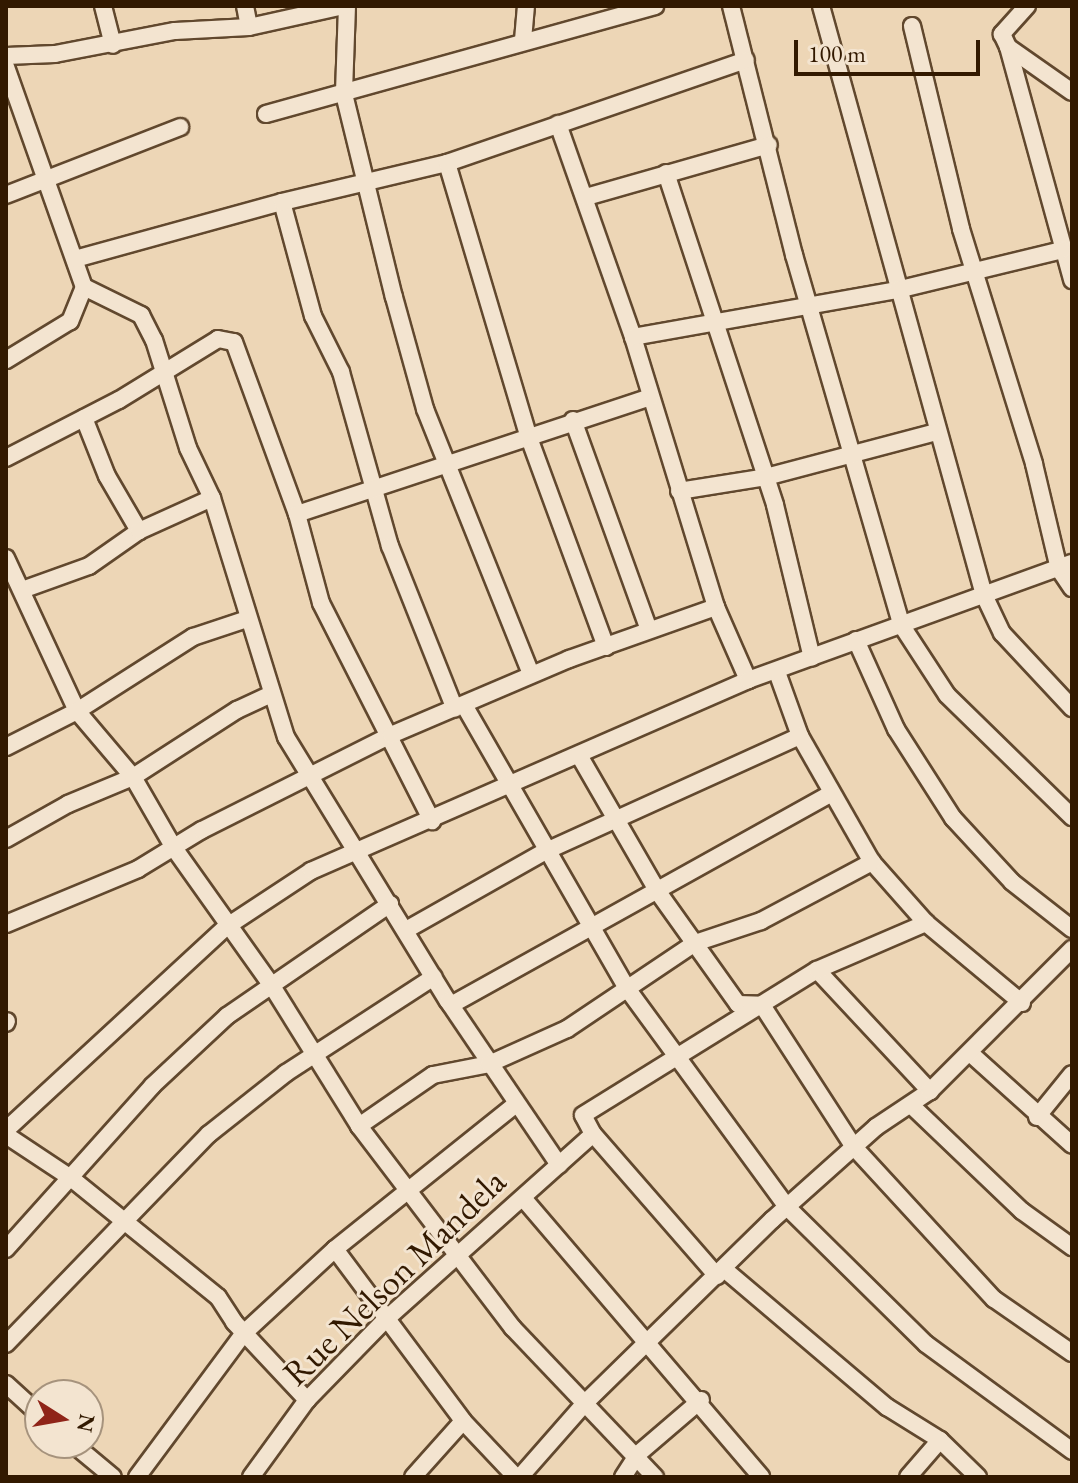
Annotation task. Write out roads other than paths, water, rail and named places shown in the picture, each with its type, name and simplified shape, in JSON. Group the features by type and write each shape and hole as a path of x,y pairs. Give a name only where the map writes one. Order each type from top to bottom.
{"street":[{"path":"103,6 113,45"},
{"path":"245,6 249,27"},
{"path":"6,56 113,45 175,31 249,27 346,6 344,94 363,185 425,409 531,674"},
{"path":"523,40 526,6"},
{"path":"266,114 523,40 655,6"},
{"path":"731,6 810,307 902,626 947,695 1072,817"},
{"path":"821,6 936,432 984,595 1002,633 1072,708"},
{"path":"1027,6 1002,34 1072,280"},
{"path":"912,26 975,274 1072,588"},
{"path":"1008,47 1071,90"},
{"path":"75,259 282,202 447,163 746,60"},
{"path":"6,67 84,287 70,321 6,360"},
{"path":"558,124 633,337 716,607 748,680"},
{"path":"6,195 180,127"},
{"path":"586,197 769,145"},
{"path":"447,163 528,435 606,647"},
{"path":"666,173 766,477 812,658"},
{"path":"282,202 313,316 341,372 371,487 460,707 626,987 787,1207 926,1344 1072,1451"},
{"path":"633,337 717,325 897,290 975,274 1062,250"},
{"path":"84,287 141,315 188,448 212,498 286,737 358,849 451,1005 559,1165"},
{"path":"6,458 84,418 218,339 234,342 297,514 321,603 391,735 432,821"},
{"path":"297,514 650,397"},
{"path":"84,418 107,476 139,531"},
{"path":"573,420 649,630"},
{"path":"679,491 766,477 936,432"},
{"path":"22,590 89,566 139,531 212,498"},
{"path":"6,558 77,711 133,777 174,848 226,927 272,986 359,1126 460,1253 513,1328 638,1454 655,1477"},
{"path":"307,1400 244,1333 218,1297 71,1178 6,1132 226,927 311,871 509,789 748,680 1066,566"},
{"path":"6,924 98,888 391,735 531,674 716,607"},
{"path":"6,746 77,711 159,655 247,619"},
{"path":"856,640 896,729 953,818 1012,882 1072,929"},
{"path":"777,672 800,736 872,862 926,923 1022,1003"},
{"path":"6,839 68,804 133,777 237,710 272,694"},
{"path":"406,930 544,852 800,736"},
{"path":"580,757 658,892 738,1004 762,1005"},
{"path":"451,1005 832,793"},
{"path":"359,1126 433,1075 489,1064 567,1029 695,943 761,921 872,862"},
{"path":"6,1249 152,1086 227,1016 390,904"},
{"path":"926,923 817,970 675,1055 583,1115 593,1134 721,1273 887,1407 940,1440 978,1477"},
{"path":"335,1249 384,1321 463,1421 518,1477 585,1403 787,1207 854,1147 930,1091 1022,1003 1072,949"},
{"path":"817,970 930,1091"},
{"path":"6,1344 209,1134 315,1054 434,977"},
{"path":"762,1005 854,1147 994,1299 1072,1353"},
{"path":"970,1053 1037,1117 1072,1145"},
{"path":"1037,1117 1072,1074"},
{"path":"137,1477 244,1333 335,1249 516,1104"},
{"path":"912,1106 1022,1211 1072,1247"},
{"name":"Rue Nelson Mandela","path":"261,1473 307,1400 384,1321 593,1134"},
{"path":"523,1198 701,1400 761,1477"},
{"path":"6,1384 24,1400"},
{"path":"623,1477 638,1454 701,1400"},
{"path":"413,1477 463,1421"},
{"path":"908,1477 940,1440"},
{"path":"91,1459 113,1477"}]}
